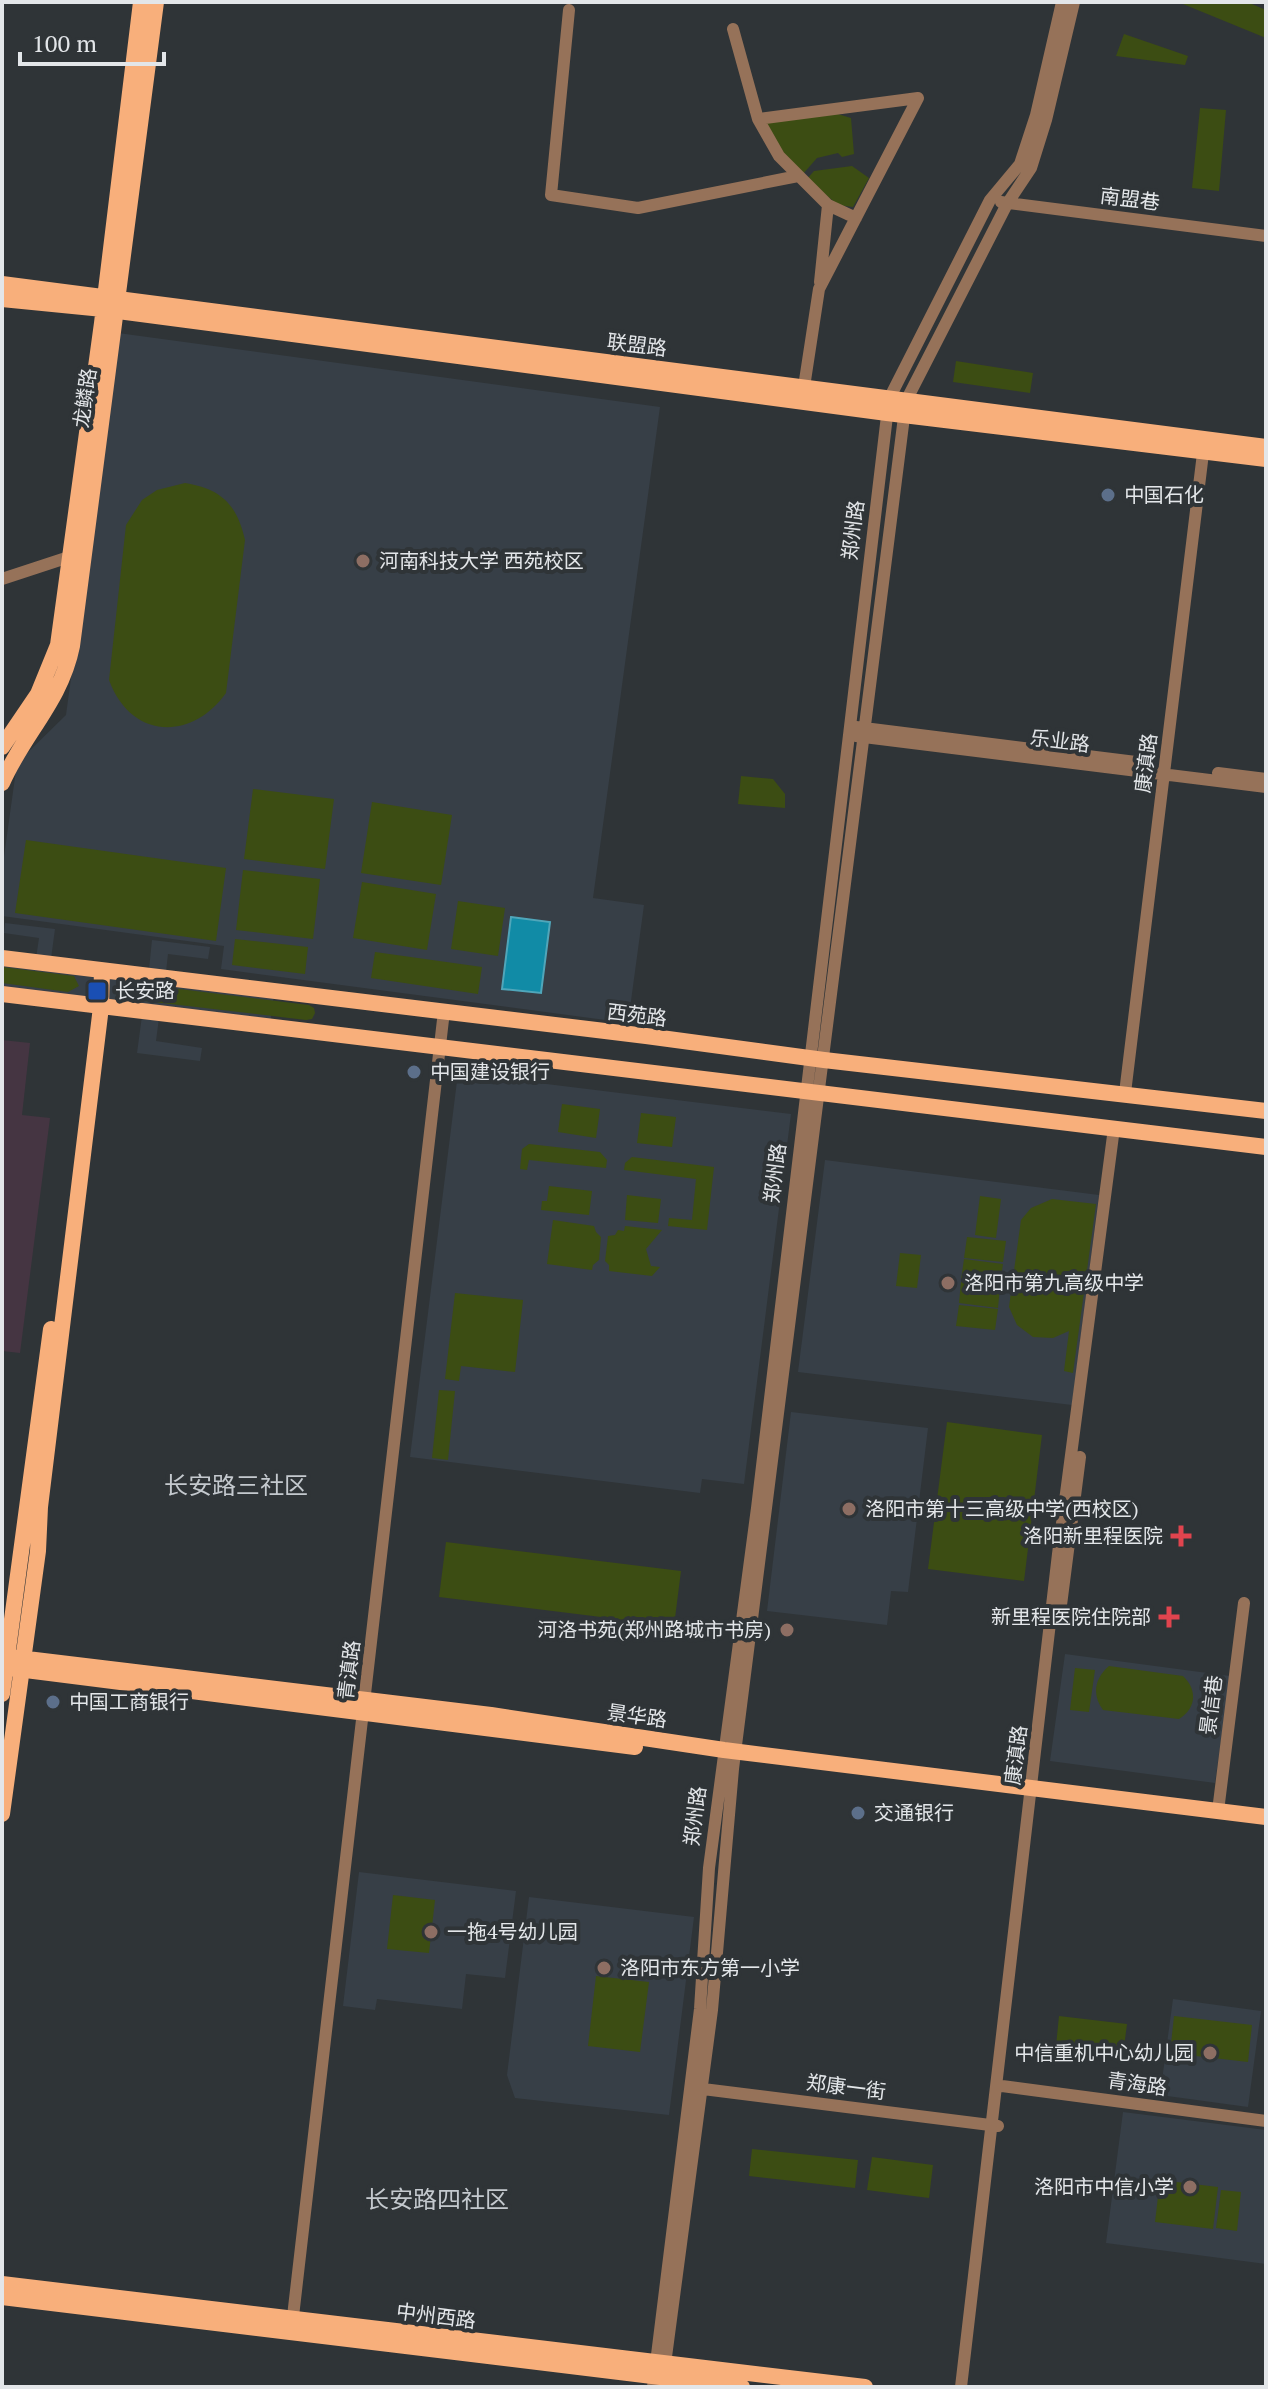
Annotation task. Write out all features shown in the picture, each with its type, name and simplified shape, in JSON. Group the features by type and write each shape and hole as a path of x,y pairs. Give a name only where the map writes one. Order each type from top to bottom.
{"main road":[{"name":"龙鳞路","path":"2,783 14,756 54,699 69,661 111,303 141,2"},
{"name":"龙鳞路","path":"2,747 47,677 58,645 156,2"},
{"name":"联盟路","path":"2,284 111,303 888,406 1201,444 1266,447"},
{"name":"联盟路","path":"2,299 111,303 804,387 888,406"},
{"name":"联盟路","path":"1201,444 1266,459"},
{"name":"西苑路","path":"2,958 816,1059 1266,1111"},
{"path":"2,1814 10,1663 102,971"},
{"path":"2,994 1266,1147"},
{"path":"2,1694 10,1663"},
{"name":"景华路","path":"10,1663 365,1706 1266,1826"},
{"name":"景华路","path":"1034,1793 1266,1817"},
{"name":"中州西路","path":"2,2284 742,2387"},
{"name":"中州西路","path":"2,2297 292,2325"},
{"name":"中州西路","path":"659,2376 865,2387"}],"street":[{"name":"郑州路","path":"659,2376 696,2088 709,1868 729,1755 812,1092 856,731 888,406 990,200 1020,164 1036,115 1062,2"},
{"name":"郑州路","path":"856,731 905,408 1007,204 1031,168 1046,120 1074,2"},
{"path":"569,10 551,195 638,208 798,176"},
{"path":"733,29 758,119 779,156 828,205 856,218"},
{"path":"758,119 918,98 819,289"},
{"name":"南盟巷","path":"990,200 1266,236"},
{"path":"804,387 828,205"},
{"name":"康滇路","path":"1121,1093 1201,444"},
{"path":"2,579 69,557"},
{"name":"乐业路","path":"856,731 1162,770 1266,787"},
{"name":"乐业路","path":"1162,770 1266,779"},
{"name":"青滇路","path":"292,2325 444,1011"},
{"name":"康滇路","path":"961,2387 1118,1129"},
{"name":"景信巷","path":"1218,1811 1244,1603"},
{"name":"康滇路","path":"968,2387 1034,1793"},
{"name":"青海路","path":"1002,2086 1266,2121"},
{"name":"郑康一街","path":"696,2088 995,2125"}],"shaded area":[{"name":"河南科技大学 西苑校区","path":"118,333 660,407 593,898 644,905 628,1023 221,969 224,946 2,916 2,871 17,763 66,715"},
{"path":"5,923 55,929 50,966 148,979 152,940 210,947 208,959 168,954 165,981 274,995 269,1031 159,1018 156,1041 202,1048 200,1061 137,1053 142,1016 2,998 2,961 35,965 39,938 4,933"},
{"path":"2,1040 30,1043 22,1115 50,1118 20,1353 2,1351"},
{"path":"458,1073 791,1114 744,1484 702,1479 700,1493 410,1457"},
{"name":"洛阳市第九高级中学","path":"825,1160 1099,1195 1072,1405 798,1372"},
{"name":"洛阳市第十三高级中学(西校区)","path":"791,1412 928,1428 908,1592 891,1591 887,1625 767,1611"},
{"path":"1065,1654 1230,1676 1215,1783 1050,1761"},
{"name":"一拖4号幼儿园","path":"359,1872 516,1891 505,1978 466,1974 462,2009 377,1999 375,2010 343,2006"},
{"name":"洛阳市东方第一小学","path":"529,1897 694,1917 669,2115 515,2098 507,2075"},
{"name":"中信重机中心幼儿园","path":"1173,1999 1261,2011 1248,2107 1160,2095"},
{"name":"洛阳市中信小学","path":"1123,2112 1266,2130 1266,2264 1106,2243"}],"green space":[{"path":"1178,2 1247,2 1266,10 1266,38"},
{"path":"1124,34 1188,56 1185,65 1116,56"},
{"path":"1200,108 1226,110 1219,191 1192,188"},
{"path":"831,112 851,118 854,154 842,157 838,153 817,158 803,174 782,154 764,121"},
{"path":"852,166 869,178 853,207 838,205 807,179 814,171"},
{"path":"956,361 1033,373 1030,393 953,382"},
{"path":"185,483 209,490 226,501 237,517 245,540 226,693 212,709 196,720 180,726 163,727 147,723 132,714 119,700 109,680 126,525 142,500 157,490"},
{"path":"741,776 773,779 785,794 785,808 738,804"},
{"path":"253,789 334,799 325,869 244,859"},
{"path":"372,802 452,815 441,885 361,873"},
{"path":"26,840 226,868 216,941 15,913"},
{"path":"243,870 320,879 313,939 236,930"},
{"path":"362,882 436,894 427,950 353,938"},
{"path":"458,901 505,908 498,956 451,949"},
{"path":"235,939 308,947 305,974 232,965"},
{"path":"375,952 482,967 478,994 371,978"},
{"path":"2,967 74,976 79,986 68,992 2,983"},
{"path":"147,985 309,1005 315,1013 312,1019 306,1020 145,1001 140,993"},
{"path":"562,1104 600,1109 596,1138 558,1132"},
{"path":"641,1113 676,1117 672,1147 637,1143"},
{"path":"529,1144 600,1152 607,1160 606,1168 529,1160 527,1170 520,1169 522,1149"},
{"path":"632,1157 714,1167 707,1230 668,1226 669,1218 692,1220 696,1179 624,1170 625,1163"},
{"path":"549,1186 592,1191 589,1215 541,1210 542,1201 547,1201"},
{"path":"627,1195 661,1199 658,1223 625,1220"},
{"path":"980,1196 1001,1199 996,1238 975,1235"},
{"path":"1052,1199 1096,1204 1073,1373 1064,1371 1069,1331 1053,1338 1033,1337 1017,1325 1009,1307 1021,1220 1031,1208"},
{"path":"553,1220 594,1226 601,1237 599,1260 592,1270 547,1264"},
{"path":"625,1226 662,1230 646,1249 651,1266 660,1267 652,1276 609,1271 605,1261 608,1236 615,1235 618,1230 624,1231"},
{"path":"967,1237 1006,1241 1003,1262 964,1258"},
{"path":"900,1253 921,1255 917,1288 896,1286"},
{"path":"964,1259 1003,1264 1000,1285 961,1280"},
{"path":"961,1282 1000,1287 998,1308 959,1303"},
{"path":"455,1293 523,1300 515,1372 461,1366 459,1381 445,1379"},
{"path":"959,1305 998,1309 995,1330 956,1326"},
{"path":"439,1390 455,1391 448,1460 432,1458"},
{"path":"947,1422 1042,1435 1024,1581 928,1569"},
{"path":"446,1542 681,1571 674,1626 439,1597"},
{"path":"1109,1666 1183,1676 1193,1693 1192,1705 1179,1719 1103,1710 1097,1699 1096,1687"},
{"path":"1075,1668 1095,1670 1089,1712 1070,1710"},
{"path":"393,1895 435,1900 429,1953 387,1949"},
{"path":"596,1976 649,1982 640,2052 588,2046"},
{"path":"1059,2016 1127,2024 1123,2055 1056,2046"},
{"path":"1174,2016 1252,2025 1248,2062 1170,2053"},
{"path":"752,2149 858,2160 855,2188 749,2176"},
{"path":"872,2157 933,2165 929,2198 867,2190"},
{"path":"1160,2180 1218,2187 1213,2229 1155,2222"},
{"path":"1221,2190 1241,2192 1237,2231 1216,2228"}],"water":[{"path":"511,917 550,922 541,993 502,989"}],"place":[{"name":"中国石化","path":"1108,495"},
{"name":"河南科技大学 西苑校区","path":"363,561"},
{"name":"长安路","path":"97,991"},
{"name":"中国建设银行","path":"414,1072"},
{"name":"洛阳市第九高级中学","path":"948,1283"},
{"name":"洛阳市第十三高级中学(西校区)","path":"849,1509"},
{"name":"洛阳新里程医院","path":"1181,1536"},
{"name":"新里程医院住院部","path":"1169,1617"},
{"name":"河洛书苑(郑州路城市书房)","path":"787,1630"},
{"name":"中国工商银行","path":"53,1702"},
{"name":"交通银行","path":"858,1813"},
{"name":"一拖4号幼儿园","path":"431,1932"},
{"name":"洛阳市东方第一小学","path":"604,1968"},
{"name":"中信重机中心幼儿园","path":"1210,2053"},
{"name":"洛阳市中信小学","path":"1190,2187"}],"district":[{"name":"长安路三社区","path":"236,1486"},
{"name":"长安路四社区","path":"437,2200"}]}
